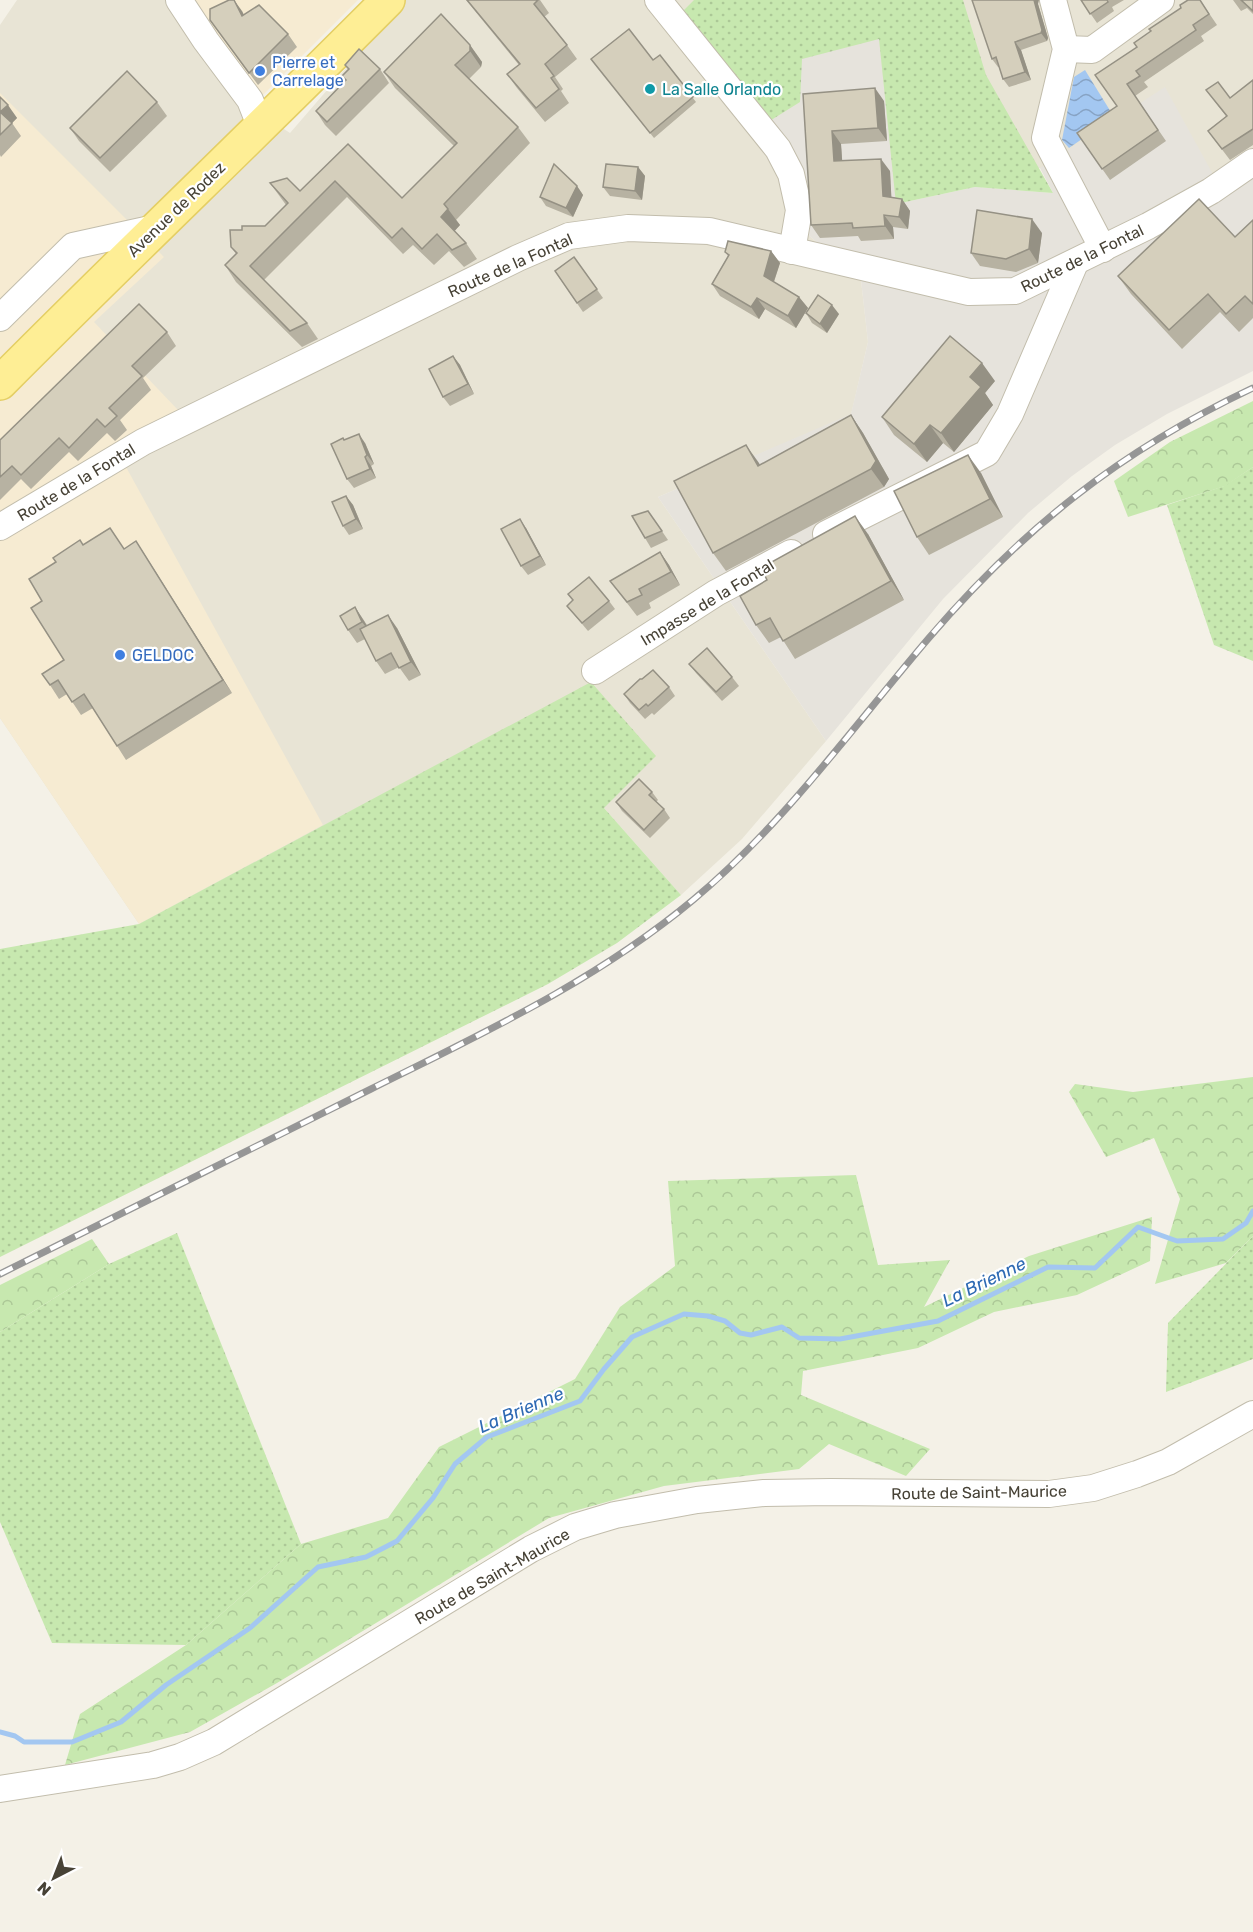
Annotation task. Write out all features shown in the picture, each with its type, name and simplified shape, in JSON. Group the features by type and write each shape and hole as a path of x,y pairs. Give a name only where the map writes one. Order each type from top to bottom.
{"main road":[{"name":"Avenue de Rodez","path":"0,383 155,228 261,128 388,0"},
{"name":"Avenue de Rodez","path":"352,36 393,0"}],"street":[{"path":"179,0 250,100 261,128"},
{"path":"658,0 778,149 791,174 799,210 792,251"},
{"path":"1053,0 1066,49 1045,138 1103,249"},
{"path":"1066,49 1092,50 1161,0"},
{"name":"Route de la Fontal","path":"0,527 143,442 508,263 569,236 628,228 709,231 969,292 1015,291 1103,249 1211,191 1253,162"},
{"path":"0,318 73,246 155,228"},
{"name":"Impasse de la Fontal","path":"595,671 716,593 887,502 987,453 1010,414 1075,263"},
{"name":"Route de Saint-Maurice","path":"0,1789 153,1765 180,1757 214,1742 531,1549 575,1527 615,1515 698,1500 764,1493 831,1491 1049,1494 1093,1488 1168,1462 1253,1414"}],"shaded area":[{"path":"17,0 183,0 250,107 290,133 405,0 1253,0 1253,156 1214,176 1040,168 792,221 861,280 868,342 851,415 658,497 826,741 742,839 681,895 604,808 591,683 139,924 0,718 0,25"},
{"path":"183,0 358,0 251,107"},
{"path":"879,39 896,204 975,187 1053,193 1040,168 1165,87 1214,176 1253,156 1253,371 1167,414 1115,445 1072,476 1028,513 943,599 826,741 658,497 851,414 868,342 861,280 792,221 768,122 800,102 801,59"},
{"path":"0,93 164,257 94,322 178,410 115,447 323,825 139,924 0,718"}],"green space":[{"path":"694,0 963,0 986,75 1053,193 975,187 896,204 879,39 802,59 800,102 768,122 680,14"},
{"path":"1253,401 1253,467 1225,486 1128,517 1114,481 1170,442"},
{"path":"1253,467 1253,661 1214,645 1167,505 1224,486"},
{"path":"591,682 656,756 604,808 681,895 617,943 548,984 0,1257 0,949 139,924"},
{"path":"1253,1077 1253,1236 1226,1263 1155,1284 1180,1199 1154,1138 1106,1157 1069,1092 1075,1084 1133,1092"},
{"path":"856,1175 878,1265 950,1260 924,1307 1029,1256 1152,1217 1150,1261 1077,1295 994,1312 918,1348 803,1371 801,1395 930,1449 906,1476 829,1444 799,1469 664,1486 549,1518 277,1683 190,1732 65,1765 80,1714 186,1645 301,1544 388,1518 439,1447 575,1379 620,1307 675,1266 668,1181"},
{"path":"177,1233 301,1544 186,1645 52,1643 0,1522 0,1332 109,1264"},
{"path":"1253,1236 1253,1359 1166,1392 1168,1323"},
{"path":"92,1239 109,1264 0,1332 0,1285"}],"water":[{"path":"1085,70 1114,117 1069,148 1062,140 1074,77"}],"building":[{"path":"234,0 242,16 259,5 288,34 249,73 210,20 210,9"},
{"path":"467,0 538,0 534,4 567,45 545,64 554,76 551,78 559,89 536,108 507,74 520,64"},
{"path":"972,0 1034,0 1041,33 1015,42 1025,72 1003,79 996,57 992,59"},
{"path":"1081,0 1107,0 1108,2 1090,14"},
{"path":"1188,0 1200,0 1209,14 1193,25 1196,30 1136,71 1140,76 1127,84 1158,130 1102,169 1077,133 1117,106 1095,75 1137,47 1134,43 1151,31 1149,29 1181,8 1180,5"},
{"path":"1241,0 1253,0 1253,11"},
{"path":"441,14 470,45 470,51 455,65 518,127 444,204 448,209 441,217 466,243 452,250 437,234 422,249 402,228 392,238 335,181 250,266 307,323 290,331 225,265 237,253 231,247 230,230 242,230 242,226 265,226 288,203 270,183 287,178 300,191 348,144 402,198 457,143 384,72"},
{"name":"La Salle Orlando","path":"629,29 653,60 660,55 693,97 650,133 591,59"},
{"path":"359,49 380,69 327,122 316,111 346,80 342,76 349,69 345,65"},
{"path":"127,71 157,102 100,158 70,128"},
{"path":"1253,80 1253,129 1222,149 1208,131 1227,116 1206,90 1218,82 1230,98"},
{"path":"875,88 878,128 832,131 834,161 881,159 883,196 902,199 899,217 884,215 885,226 853,228 852,223 811,225 803,94"},
{"path":"0,97 8,105 0,112"},
{"path":"0,112 12,123 0,135"},
{"path":"554,164 577,186 566,208 540,197"},
{"path":"606,164 638,167 635,191 603,187"},
{"path":"1199,199 1235,237 1253,220 1253,304 1245,296 1226,314 1208,294 1169,330 1118,276"},
{"path":"977,210 1032,219 1029,249 1006,259 971,253"},
{"path":"728,241 771,251 764,276 799,297 788,316 757,298 751,307 712,284 729,255 725,252"},
{"path":"574,257 597,289 577,303 555,271"},
{"path":"818,295 832,305 820,324 806,313"},
{"path":"139,304 167,332 132,366 142,376 109,408 117,416 105,427 97,419 69,448 59,438 21,475 12,466 0,477 0,440"},
{"path":"950,336 982,363 970,377 981,387 941,433 930,425 914,444 882,417"},
{"path":"453,356 468,384 443,397 429,369"},
{"path":"851,415 876,461 871,469 713,553 674,481 746,445 758,466"},
{"path":"359,434 370,469 347,479 331,444"},
{"path":"968,455 990,499 917,537 894,491"},
{"path":"346,496 356,519 343,526 332,502"},
{"path":"648,511 662,531 645,538 632,516"},
{"path":"855,516 891,581 783,641 770,618 756,625 740,596 767,580 761,568"},
{"path":"520,519 540,556 521,566 501,529"},
{"path":"110,528 124,549 136,541 223,680 117,746 84,694 72,702 58,680 50,685 42,674 64,660 31,608 42,601 29,579 56,562 53,558 80,540 83,545"},
{"path":"660,552 671,572 639,589 642,595 627,602 610,581"},
{"path":"589,577 609,601 582,623 567,606 573,600 568,594"},
{"path":"355,607 362,622 348,630 340,616"},
{"path":"388,615 411,662 399,668 391,653 376,661 360,629"},
{"path":"707,648 732,677 716,692 689,664"},
{"path":"653,670 669,687 648,706 646,704 639,710 624,694"},
{"path":"639,779 652,792 649,795 664,809 644,830 616,802"}],"waterway":[{"name":"La Brienne","path":"0,1732 15,1736 24,1742 72,1742 121,1722 166,1685 250,1628 318,1567 366,1557 397,1541 433,1498 455,1464 487,1437 580,1401 632,1337 684,1314 708,1316 725,1321 740,1333 751,1335 782,1327 799,1338 840,1339 938,1321 1048,1267 1095,1268 1138,1227 1177,1241 1223,1239 1246,1223 1253,1211"}],"railway":[{"path":"0,1274 497,1026 618,956 693,900 757,840 816,774 928,639 1000,562 1038,527 1076,496 1159,438 1253,388"}],"place":[{"name":"Pierre et Carrelage","path":"260,71"},
{"name":"La Salle Orlando","path":"650,89"},
{"name":"GELDOC","path":"120,655"}]}
